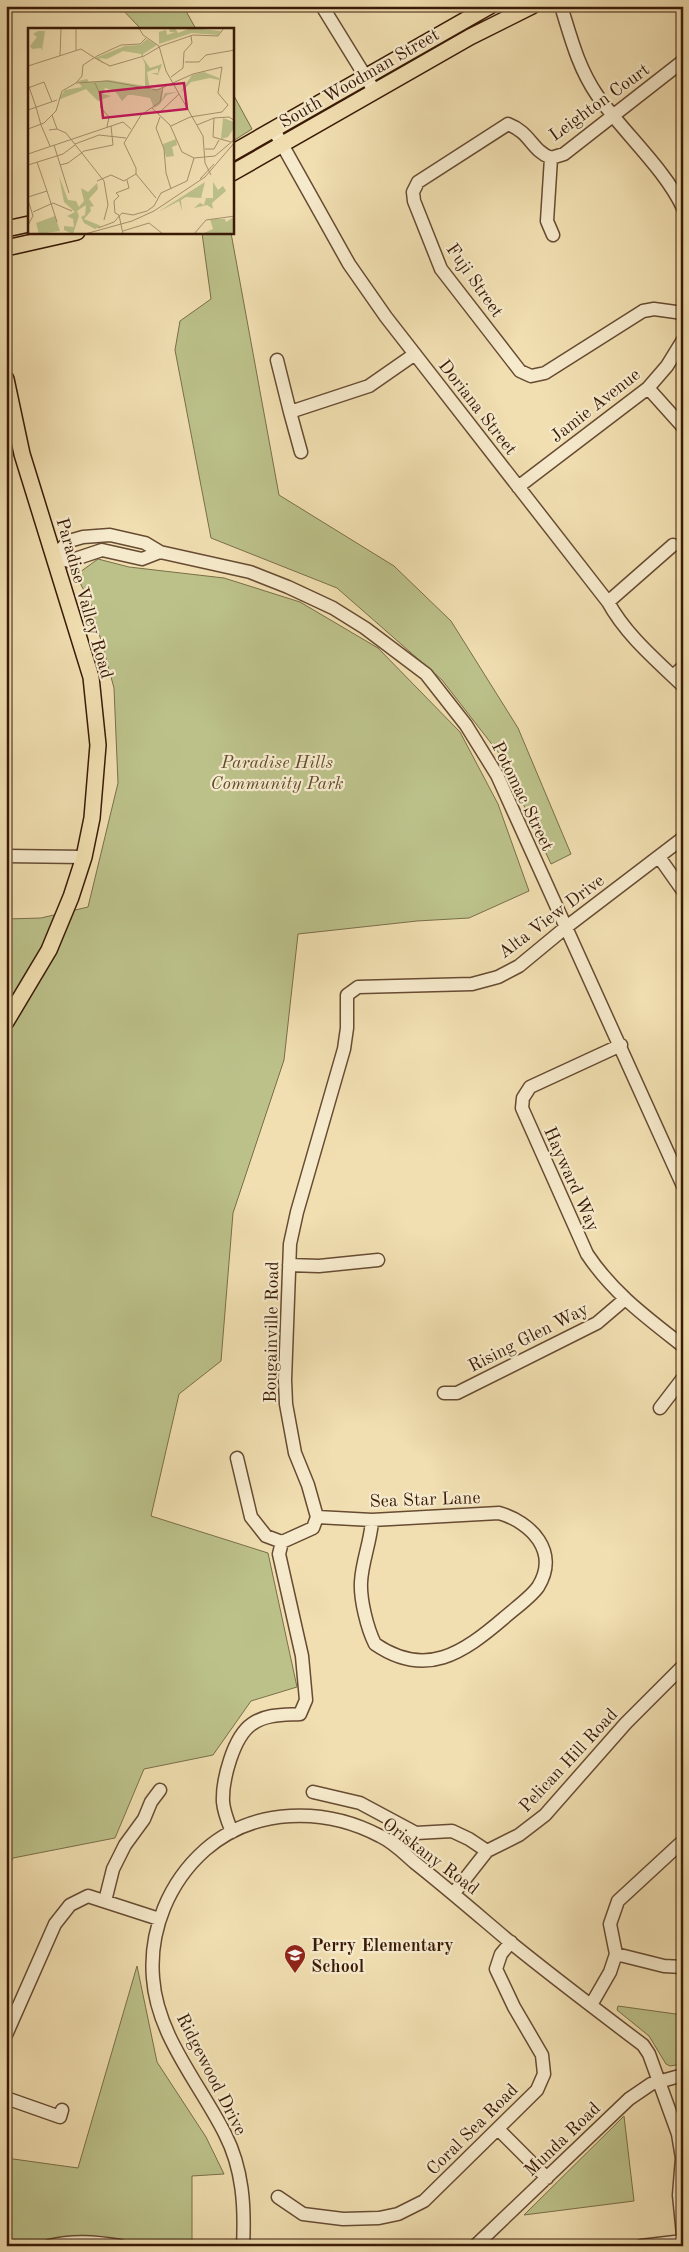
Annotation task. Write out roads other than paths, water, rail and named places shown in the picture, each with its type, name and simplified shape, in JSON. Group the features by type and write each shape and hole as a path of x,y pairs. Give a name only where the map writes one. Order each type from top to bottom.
{"main road":[{"name":"South Woodman Street","path":"234,152 490,6"},
{"name":"South Woodman Street","path":"234,172 470,37 532,6"},
{"path":"6,229 28,224"},
{"path":"6,248 68,234"},
{"name":"Paradise Valley Road","path":"6,379 22,454 91,677 98,745 92,818 84,858 57,932 6,1022"}],"street":[{"path":"322,6 375,92"},
{"path":"561,6 574,50 583,71 614,117 650,161 682,205"},
{"name":"Leighton Court","path":"553,235 547,221 550,158 564,154 614,117 683,61"},
{"name":"Fuji Street","path":"550,158 542,154 522,129 508,124 418,182 413,192 414,201 435,258 441,269 520,371 531,376 545,373 642,311 654,309 683,313"},
{"name":"Doriana Street","path":"274,130 349,264 416,354 608,602 621,622 683,686"},
{"name":"Jamie Avenue","path":"518,487 648,388 667,366 683,340"},
{"path":"290,412 369,386 416,354"},
{"path":"277,360 301,452"},
{"path":"648,388 683,427"},
{"name":"Potomac Street","path":"53,557 69,540 83,536 110,535 145,543 160,552 250,572 288,586 333,608 365,628 426,674 466,725 497,775 564,928 621,1045 683,1186"},
{"path":"608,602 673,545"},
{"name":"Potomac Street","path":"53,557 69,560 102,550 142,559 160,552"},
{"path":"673,676 683,666"},
{"name":"Alta View Drive","path":"365,987 472,984 488,980 519,966 564,928 683,838"},
{"path":"6,856 84,858"},
{"path":"659,856 683,891"},
{"name":"Bougainville Road","path":"317,1517 308,1485 295,1453 286,1404 285,1380 290,1244 297,1212 344,1049 347,1028 347,995 358,987 365,987"},
{"name":"Hayward Way","path":"621,1045 530,1087 522,1103 524,1113 586,1254 601,1276 624,1300 683,1346"},
{"path":"290,1265 319,1266 378,1260"},
{"name":"Rising Glen Way","path":"444,1393 457,1393 597,1322 624,1300"},
{"path":"660,1408 683,1378"},
{"path":"237,1458 250,1517 266,1536 282,1542 313,1528 317,1517"},
{"name":"Sea Star Lane","path":"317,1517 372,1520 499,1513 513,1517 540,1539 545,1560 538,1587 465,1650 434,1659 410,1660 399,1658 375,1644 371,1635 361,1582 372,1536 372,1520"},
{"path":"232,1832 226,1818 224,1794 238,1739 251,1725 262,1719 300,1714 306,1700 302,1656 279,1554 282,1542"},
{"name":"Pelican Hill Road","path":"454,1894 487,1852 519,1835 545,1815 626,1723 683,1666"},
{"path":"105,1901 113,1869 125,1845 144,1819 151,1802 160,1790"},
{"path":"313,1792 360,1802 416,1833 452,1831 469,1839 487,1852"},
{"name":"Oriskany Road","path":"159,1920 180,1878 189,1866 209,1847 232,1832 255,1822 286,1816 318,1816 344,1820 382,1836 511,1942 643,2045 650,2054 678,2134 682,2158 679,2195 683,2235"},
{"path":"591,2005 610,1972 616,1954 610,1924 618,1901 683,1841"},
{"path":"6,2034 59,1917 70,1905 88,1896 159,1920"},
{"name":"Ridgewood Drive","path":"159,1920 153,1946 152,1978 156,1998 169,2036 226,2135 245,2202 243,2246"},
{"name":"Coral Sea Road","path":"278,2197 303,2214 343,2219 379,2218 398,2214 424,2201 537,2090 544,2074 542,2055 514,2007 496,1969 501,1954 511,1942"},
{"path":"616,1954 664,1966 683,1968"},
{"name":"Munda Road","path":"475,2246 629,2099 651,2084 683,2075"},
{"path":"6,2098 60,2117 62,2110"},
{"path":"498,2129 547,2178"},
{"path":"642,2246 683,2241"},
{"path":"49,2246 61,2243 96,2242 120,2246"}],"place":[{"name":"Perry Elementary School","path":"295,1974"}],"park label":[{"name":"Paradise Hills Community Park","path":"277,772"}]}
